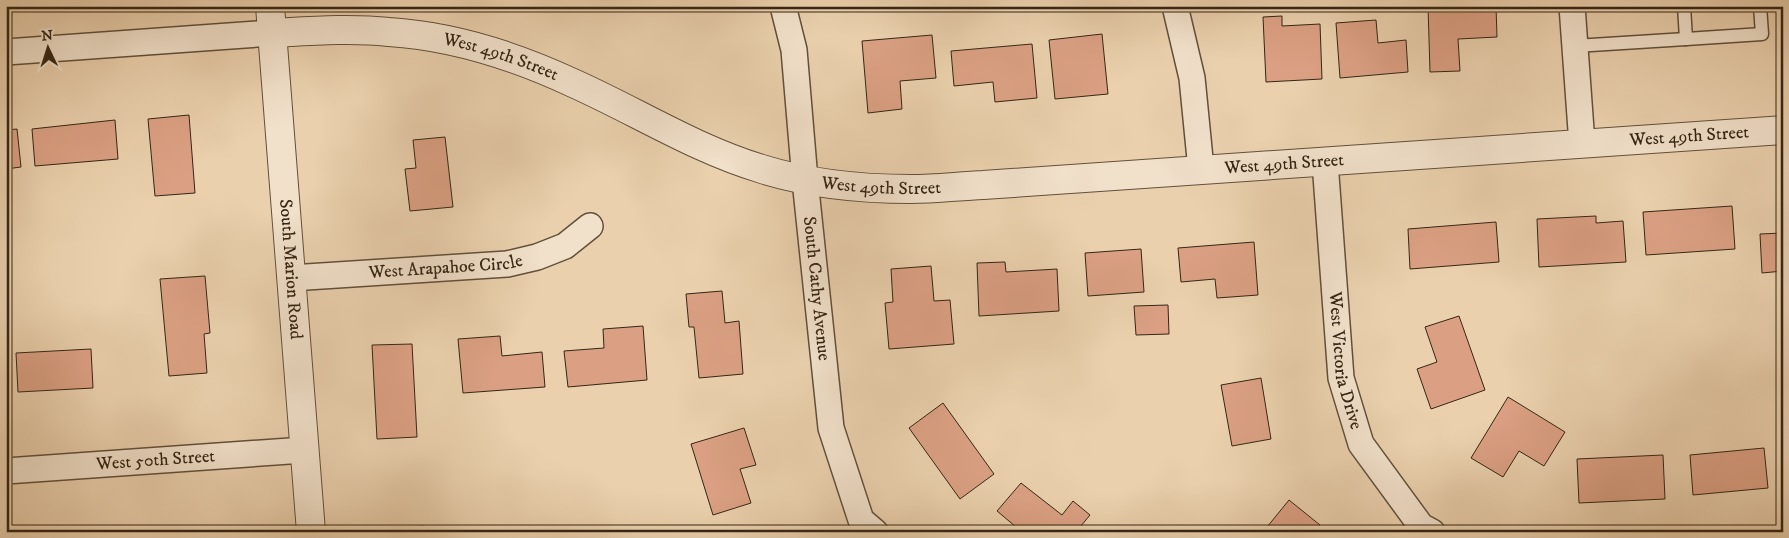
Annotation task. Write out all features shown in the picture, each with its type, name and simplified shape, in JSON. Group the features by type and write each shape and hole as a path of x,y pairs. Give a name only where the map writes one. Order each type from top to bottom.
{"street":[{"name":"South Marion Road","path":"270,6 311,532"},
{"name":"South Cathy Avenue","path":"783,6 794,50 805,180 831,428 861,520 875,532"},
{"path":"1175,6 1192,78 1201,170"},
{"path":"1572,6 1582,144"},
{"name":"West 49th Street","path":"6,52 333,30 389,32 443,39 534,66 574,83 701,147 762,169 805,180 866,188 912,189 1783,130"},
{"name":"West Victoria Drive","path":"1325,162 1341,378 1361,444 1423,530"},
{"name":"West Arapahoe Circle","path":"291,278 507,264 537,257 565,246 590,226"},
{"name":"West 50th Street","path":"6,470 304,450"}],"lane":[{"path":"1684,6 1686,39"},
{"path":"1575,46 1762,34 1760,6"}],"building":[{"path":"1428,6 1496,6 1497,37 1458,39 1460,71 1430,72"},
{"path":"1282,16 1282,26 1320,24 1322,79 1266,82 1263,17"},
{"path":"1376,20 1378,43 1406,40 1408,72 1340,78 1336,23"},
{"path":"1102,34 1108,94 1055,99 1049,40"},
{"path":"932,35 936,78 900,81 902,109 868,113 862,41"},
{"path":"1032,44 1037,98 995,102 993,82 954,86 951,51"},
{"path":"189,115 195,193 155,196 148,119"},
{"path":"115,120 118,159 35,166 32,129"},
{"path":"17,129 21,167 6,169 6,130"},
{"path":"445,137 453,207 410,211 405,169 416,168 413,140"},
{"path":"1732,206 1735,249 1646,255 1643,212"},
{"path":"1596,216 1596,223 1623,221 1626,262 1539,267 1537,219"},
{"path":"1496,222 1499,262 1410,269 1408,229"},
{"path":"1783,233 1783,271 1762,273 1760,234"},
{"path":"1254,242 1258,295 1217,298 1215,279 1181,282 1178,248"},
{"path":"1141,249 1144,292 1088,296 1085,253"},
{"path":"1005,262 1006,272 1057,269 1059,311 979,316 977,263"},
{"path":"931,266 934,301 950,300 954,344 889,349 885,303 893,302 891,269"},
{"path":"205,276 210,333 204,334 207,373 169,376 160,279"},
{"path":"722,291 725,323 739,321 743,374 699,378 694,327 689,327 686,294"},
{"path":"1168,305 1169,334 1136,335 1134,306"},
{"path":"1459,316 1485,390 1431,409 1417,369 1437,362 1425,327"},
{"path":"643,326 647,380 568,387 564,351 604,348 603,329"},
{"path":"500,336 502,356 542,352 545,387 463,393 458,339"},
{"path":"412,344 417,437 377,439 372,345"},
{"path":"91,349 93,388 18,392 16,353"},
{"path":"1261,378 1271,439 1232,446 1221,385"},
{"path":"1508,397 1565,432 1544,466 1519,451 1503,477 1471,458"},
{"path":"943,403 994,474 960,499 909,428"},
{"path":"744,428 756,465 740,469 751,503 713,515 691,444"},
{"path":"1764,448 1768,488 1693,495 1690,455"},
{"path":"1663,455 1665,499 1579,503 1577,459"},
{"path":"1021,483 1062,515 1073,501 1090,515 1076,532 1022,532 997,511"},
{"path":"1289,500 1320,525 1314,532 1263,532"},
{"path":"424,526 424,532 387,532 387,528"},
{"path":"101,530 101,532 76,532"}]}
